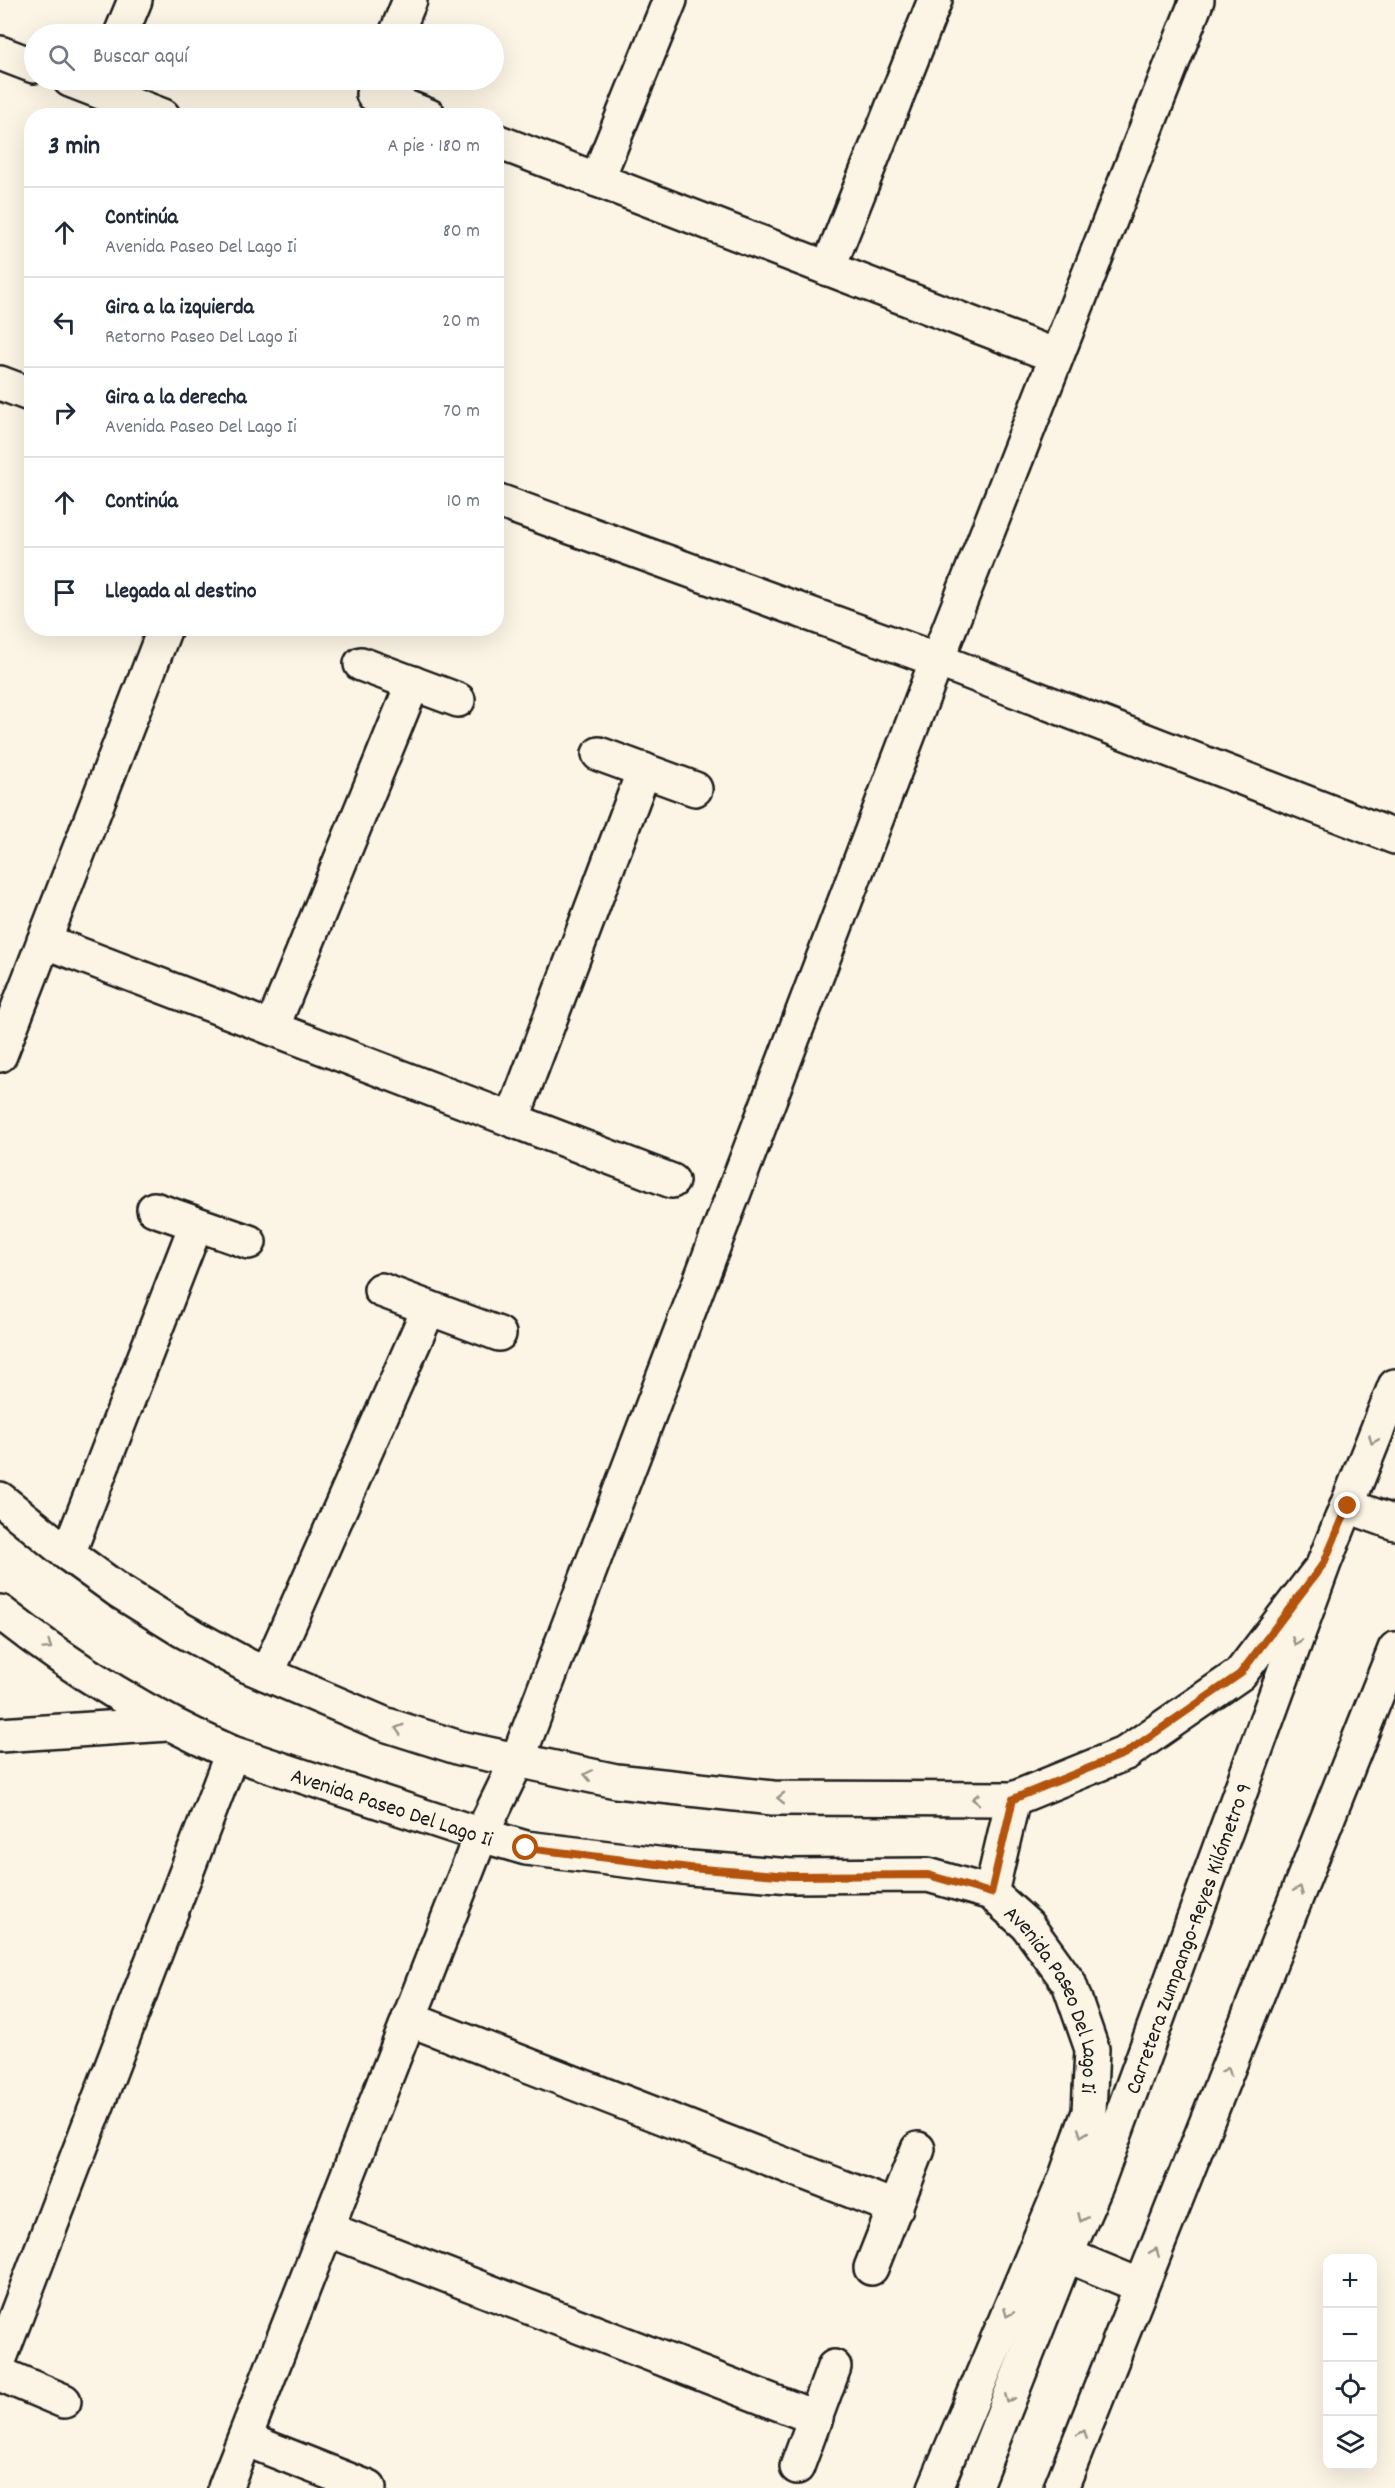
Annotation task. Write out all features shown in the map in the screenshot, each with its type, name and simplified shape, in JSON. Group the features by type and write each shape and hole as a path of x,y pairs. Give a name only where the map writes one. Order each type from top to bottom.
{"street":[{"path":"126,24 135,0"},
{"path":"400,24 410,0"},
{"path":"597,180 670,0"},
{"path":"828,269 935,0"},
{"path":"225,2488 481,1835 517,1761 937,660 1197,0"},
{"path":"0,53 24,62"},
{"path":"107,90 146,108"},
{"path":"372,96 406,108"},
{"path":"504,144 1056,356"},
{"path":"0,383 24,392"},
{"path":"504,503 937,660 1395,837"},
{"path":"0,1055 162,636"},
{"path":"361,664 458,700"},
{"path":"272,1028 413,683"},
{"path":"599,754 695,789"},
{"path":"512,1120 644,771"},
{"path":"44,941 672,1181"},
{"path":"154,1209 249,1242"},
{"path":"68,1554 196,1225"},
{"path":"381,1290 499,1334"},
{"path":"267,1674 429,1308"},
{"name":"Carretera Zumpango-Reyes Kilómetro 9","path":"974,2488 1066,2255 1096,2186 1324,1563 1395,1386"},
{"path":"0,1499 68,1554 119,1591 182,1630 267,1674 384,1724 460,1748 616,1781 773,1798 1013,1799 1126,1753 1240,1674 1324,1563"},
{"path":"1348,1506 1395,1523"},
{"name":"Avenida Paseo Del Lago Ii","path":"0,1612 84,1671 168,1724 232,1753 481,1835 526,1848 690,1868 791,1876 928,1875 991,1893 1027,1925 1069,1983 1092,2049 1089,2112 1065,2179 934,2488"},
{"path":"1061,2488 1395,1649"},
{"path":"0,1736 168,1724"},
{"path":"0,2358 232,1753"},
{"path":"991,1893 1013,1799"},
{"path":"409,2019 896,2208"},
{"path":"871,2268 918,2149"},
{"path":"327,2229 816,2418"},
{"path":"1066,2255 1141,2286"},
{"path":"797,2467 834,2367"},
{"path":"0,2373 64,2402"},
{"path":"245,2439 369,2488"}],"route":[{"path":"526,1848 594,1858 791,1876 928,1875 991,1893 1013,1799 1126,1753 1240,1674 1324,1563 1348,1506"}]}
